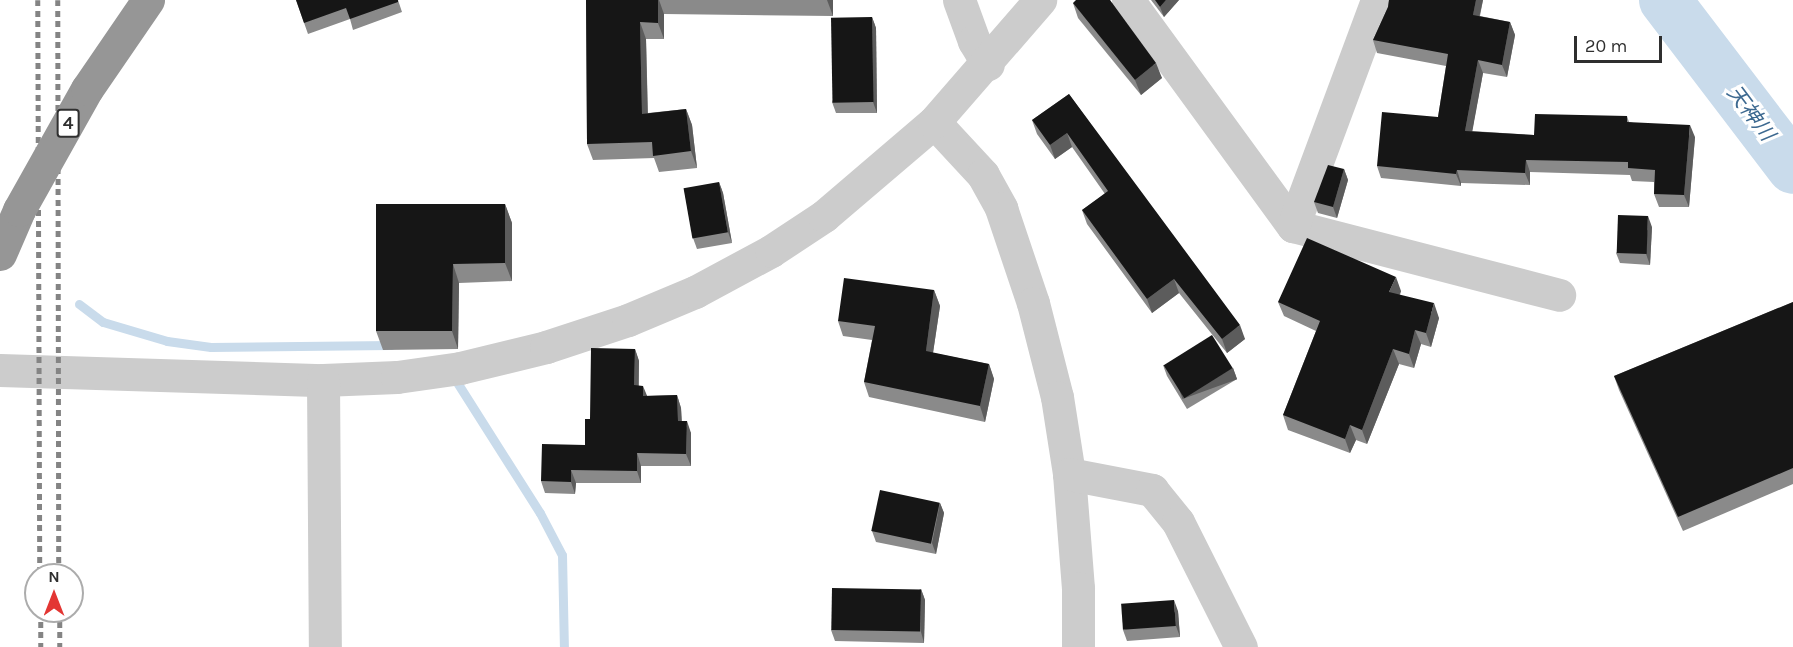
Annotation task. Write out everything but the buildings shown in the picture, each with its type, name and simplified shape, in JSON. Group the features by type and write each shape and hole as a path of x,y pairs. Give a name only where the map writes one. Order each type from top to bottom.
{"highway":[{"name":"4","path":"0,254 19,210 87,89 148,0"}],"street":[{"path":"959,0 974,41 988,64"},
{"path":"0,370 323,380 397,377 460,368 546,347 686,296 771,251 824,216 934,122 988,64 1040,0"},
{"path":"1128,0 1293,226 1559,295"},
{"path":"1293,226 1377,0"},
{"path":"934,122 983,174 1001,208 1033,303 1057,397 1069,474 1078,588 1078,647"},
{"path":"323,380 324,647"},
{"path":"1069,474 1152,490 1178,522 1241,647"}],"waterway":[{"name":"天神川","path":"1665,0 1793,168"},
{"path":"79,304 103,322 167,341 211,347 391,345"},
{"path":"453,376 540,513 562,555 564,647"}],"railway":[{"path":"38,0 40,563"},
{"path":"58,0 59,563"},
{"path":"41,623 41,647"},
{"path":"60,623 60,647"}]}
